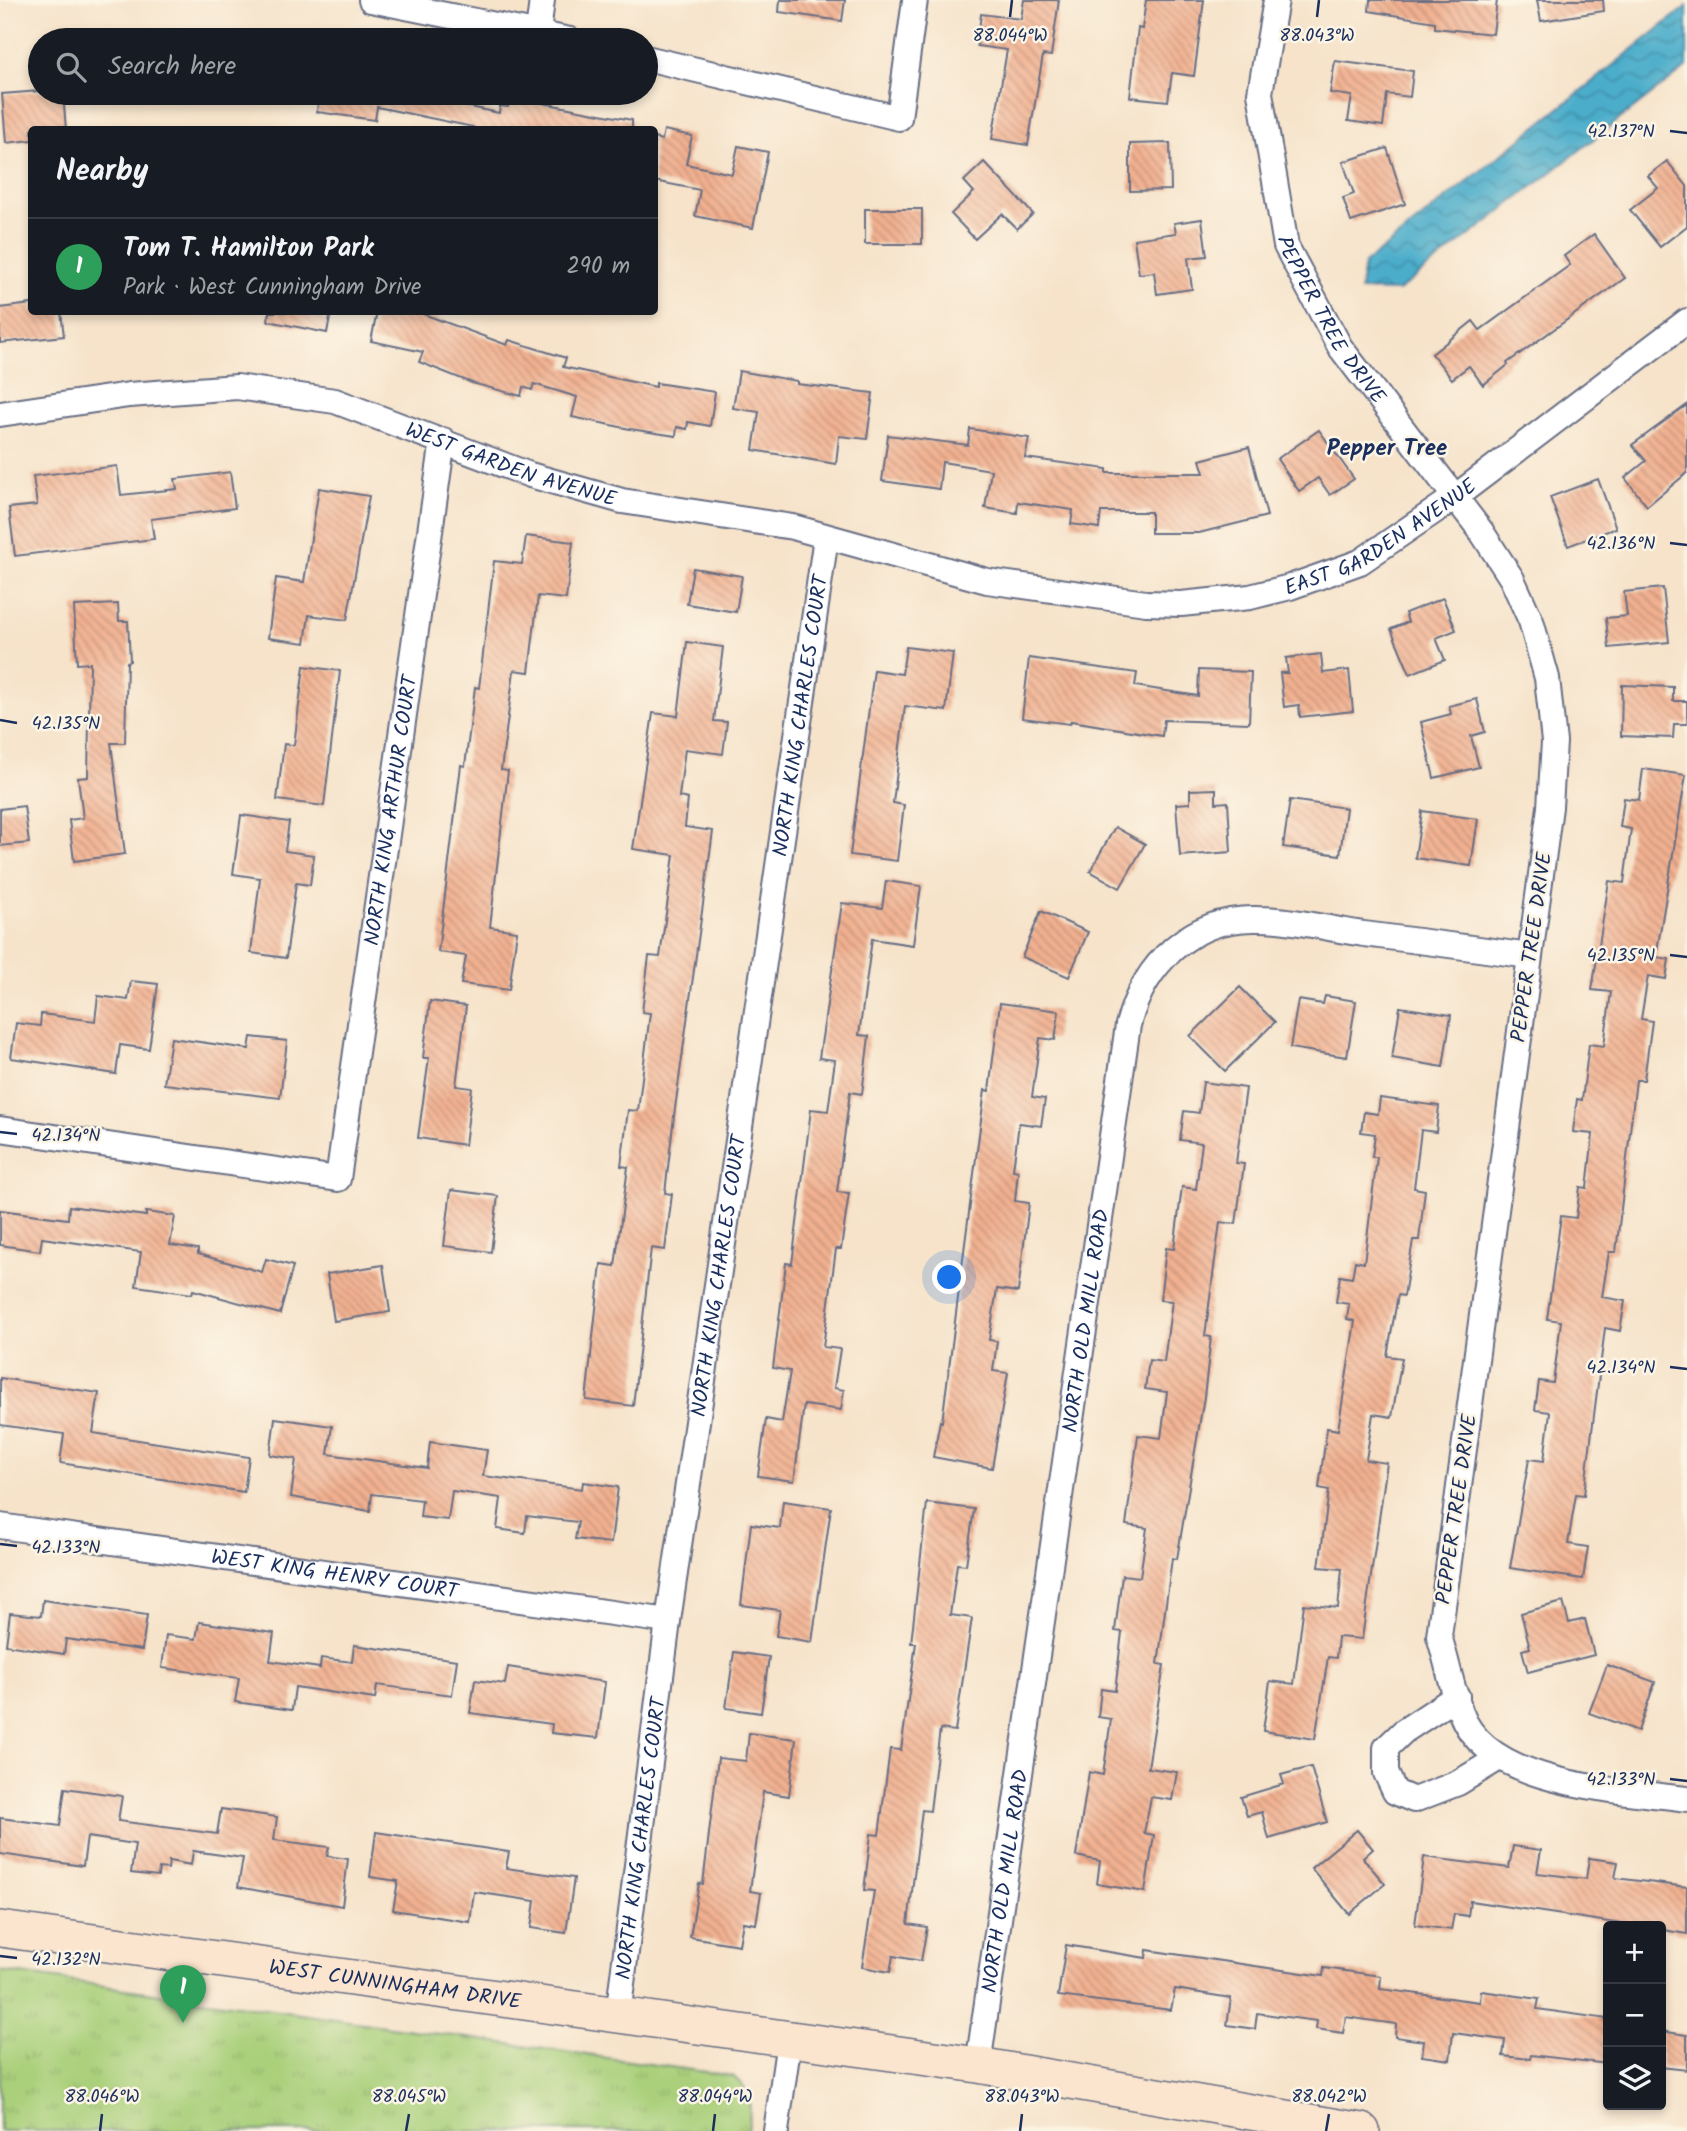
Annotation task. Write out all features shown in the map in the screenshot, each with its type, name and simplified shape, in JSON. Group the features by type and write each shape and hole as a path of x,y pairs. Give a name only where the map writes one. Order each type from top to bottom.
{"street":[{"path":"370,0 513,28"},
{"path":"539,28 542,0"},
{"path":"658,61 898,118 915,0"},
{"name":"PEPPER TREE DRIVE","path":"1276,0 1260,93 1286,246 1340,347 1455,497 1512,579 1531,621 1552,710 1554,772 1439,1636 1462,1715 1482,1743 1499,1758 1553,1781 1687,1799"},
{"name":"EAST GARDEN AVENUE","path":"1021,587 1146,603 1181,604 1250,597 1290,587 1360,562 1455,497 1687,321"},
{"name":"WEST GARDEN AVENUE","path":"0,414 129,396 237,387 335,401 530,475 622,500 793,527 948,571 1021,587"},
{"name":"NORTH KING ARTHUR COURT","path":"0,1129 338,1179 443,440"},
{"name":"NORTH KING CHARLES COURT","path":"618,2015 668,1621 826,537"},
{"name":"NORTH OLD MILL ROAD","path":"978,2066 1128,1025 1144,982 1157,965 1186,938 1210,926 1258,919 1529,956"},
{"name":"WEST KING HENRY COURT","path":"0,1526 668,1621"},
{"path":"1457,1696 1404,1731 1386,1748 1386,1773 1395,1793 1414,1800 1458,1783 1499,1758"},
{"name":"WEST CUNNINGHAM DRIVE","path":"0,1929 978,2066 1362,2131"},
{"path":"776,2131 789,2041"}],"green space":[{"path":"0,1971 733,2076 744,2088 749,2101 748,2131 0,2131"}],"water":[{"path":"1687,6 1687,67 1398,291 1360,290 1364,264"}],"building":[{"path":"780,0 845,0 842,21 779,12"},
{"path":"1024,0 1059,0 1051,56 1043,55 1028,145 992,139 1007,50 977,46 981,14 1021,19"},
{"path":"1146,0 1204,0 1194,76 1172,73 1168,101 1130,97 1138,28 1142,29"},
{"path":"1370,0 1497,0 1493,34 1435,28 1435,22 1369,11"},
{"path":"1537,0 1603,0 1604,11 1541,21"},
{"path":"1335,61 1413,71 1410,97 1387,94 1383,126 1348,121 1352,96 1330,93"},
{"path":"28,92 28,105 64,105 66,126 28,126 28,140 6,143 2,94"},
{"path":"318,105 461,105 499,113 500,106 553,105 632,120 632,126 468,126 377,107 375,120 317,112"},
{"path":"664,130 692,136 686,164 732,174 738,146 768,152 753,228 695,216 700,190 658,182 658,139 662,140"},
{"path":"1170,143 1171,190 1130,191 1130,144"},
{"path":"1387,148 1405,204 1351,222 1343,198 1354,194 1343,162"},
{"path":"1667,161 1687,186 1687,226 1660,247 1630,210 1658,188 1648,176"},
{"path":"984,162 1033,214 1017,229 1002,214 975,239 951,214 974,192 964,181"},
{"path":"865,209 922,209 922,244 865,244"},
{"path":"1202,219 1207,256 1188,258 1192,289 1157,294 1154,272 1139,274 1134,239 1176,233 1174,223"},
{"path":"1594,234 1625,278 1507,363 1508,365 1483,385 1469,366 1452,379 1432,354 1473,321 1480,330 1570,265 1564,256"},
{"path":"28,304 28,315 61,315 64,336 0,343 0,308"},
{"path":"269,315 330,315 327,333 268,321"},
{"path":"376,315 426,315 507,345 509,340 566,358 563,367 656,387 656,383 715,392 710,426 688,422 687,429 677,427 676,436 572,417 577,397 534,384 532,390 523,387 521,396 472,383 419,362 423,352 371,341"},
{"path":"739,371 797,381 797,384 873,393 867,439 839,436 836,464 753,450 759,412 733,408"},
{"path":"1687,405 1687,473 1647,506 1625,478 1646,461 1632,445"},
{"path":"970,429 1029,438 1025,458 1107,469 1107,473 1204,473 1200,460 1249,447 1267,516 1199,533 1151,533 1151,512 1101,512 1099,528 1071,524 1073,510 1018,502 1017,513 985,508 991,470 942,462 939,489 882,481 888,435 968,445"},
{"path":"1319,430 1354,479 1330,495 1318,478 1299,491 1277,459"},
{"path":"117,466 121,495 177,489 175,479 230,472 235,508 151,519 154,539 15,556 9,508 37,505 33,476"},
{"path":"1598,479 1616,528 1568,546 1550,497"},
{"path":"319,488 369,496 347,620 309,615 305,643 268,638 276,578 304,582"},
{"path":"526,536 573,542 566,599 538,596 529,672 514,670 501,770 508,771 490,927 517,931 509,990 461,984 466,956 438,952 461,765 465,766 475,687 479,688 494,561 522,564"},
{"path":"693,568 742,576 736,612 687,604"},
{"path":"1663,588 1669,642 1609,648 1606,618 1627,616 1624,592"},
{"path":"1443,598 1456,630 1436,638 1445,660 1410,674 1391,629 1408,622 1405,613"},
{"path":"118,604 119,621 128,621 130,661 127,662 125,743 111,743 125,854 74,861 69,820 83,818 78,778 88,777 90,663 77,664 74,606"},
{"path":"687,642 723,647 714,721 727,722 723,754 685,749 679,797 688,799 685,827 713,831 665,1193 672,1194 665,1250 651,1248 633,1406 586,1400 601,1264 615,1266 628,1167 621,1166 628,1110 638,1111 650,1013 642,1012 649,956 660,957 674,855 633,849 653,713 678,716"},
{"path":"906,647 953,653 946,711 905,706 893,803 904,805 897,861 850,855 874,670 902,674"},
{"path":"1321,654 1323,673 1349,670 1353,711 1300,717 1299,705 1284,707 1280,673 1288,673 1286,658"},
{"path":"1029,658 1137,673 1135,686 1198,696 1199,670 1251,672 1249,723 1164,720 1162,736 1071,721 1070,724 1022,718"},
{"path":"304,666 340,671 324,806 277,800 284,744 294,745"},
{"path":"1622,685 1673,687 1673,701 1687,701 1687,724 1674,724 1673,738 1621,736"},
{"path":"1477,699 1485,732 1471,736 1479,767 1434,778 1421,722 1451,714 1449,706"},
{"path":"1643,769 1686,775 1656,957 1669,959 1666,979 1648,976 1641,1019 1652,1021 1644,1080 1636,1080 1616,1252 1609,1252 1602,1297 1625,1301 1620,1331 1605,1328 1584,1495 1576,1494 1568,1544 1588,1547 1583,1579 1510,1568 1529,1459 1544,1461 1550,1412 1535,1410 1539,1381 1553,1383 1561,1321 1547,1319 1561,1216 1576,1218 1580,1187 1587,1188 1593,1134 1573,1132 1577,1099 1582,1100 1589,1044 1604,1046 1611,992 1592,990 1609,881 1624,883 1631,829 1620,827 1624,798 1639,800"},
{"path":"1216,789 1216,803 1228,802 1231,852 1180,856 1176,804 1190,803 1190,790"},
{"path":"1290,800 1346,808 1340,855 1283,847"},
{"path":"24,806 29,843 0,846 0,809"},
{"path":"1422,811 1478,819 1471,866 1415,858"},
{"path":"241,815 289,822 285,851 314,855 310,885 296,883 286,958 251,953 260,878 233,874"},
{"path":"1115,827 1145,844 1120,888 1090,871"},
{"path":"886,881 921,886 913,945 872,939 859,1035 869,1036 862,1094 850,1092 837,1192 849,1193 841,1249 836,1249 823,1347 840,1349 834,1388 844,1390 841,1410 804,1405 794,1481 758,1476 766,1419 782,1422 790,1371 773,1368 786,1263 792,1264 811,1109 828,1111 835,1060 819,1058 842,903 882,908"},
{"path":"1041,911 1088,932 1069,977 1022,957"},
{"path":"131,981 158,984 149,1049 120,1045 116,1074 11,1058 16,1023 40,1026 41,1014 95,1021 98,996 128,1000"},
{"path":"1240,987 1275,1022 1225,1071 1190,1036"},
{"path":"1325,996 1356,1001 1347,1057 1290,1048 1298,1000 1323,1004"},
{"path":"430,1001 466,1006 456,1086 472,1088 465,1145 418,1138 429,1058 423,1058"},
{"path":"1000,1003 1059,1011 1055,1040 1040,1038 1032,1097 1045,1099 1041,1126 1019,1123 1013,1170 1018,1171 1015,1201 1029,1203 1018,1292 997,1289 989,1340 997,1341 993,1371 1008,1373 992,1468 933,1457 940,1421 942,1422 985,1090 989,1091"},
{"path":"1400,1007 1451,1015 1443,1067 1392,1058"},
{"path":"251,1037 287,1041 280,1098 164,1084 171,1038 249,1049"},
{"path":"1203,1082 1246,1088 1236,1163 1244,1164 1236,1224 1220,1222 1205,1336 1211,1337 1204,1397 1177,1559 1172,1558 1158,1664 1164,1665 1148,1768 1177,1772 1172,1800 1151,1797 1144,1833 1154,1835 1145,1892 1097,1884 1100,1861 1076,1856 1089,1772 1103,1775 1111,1719 1098,1717 1101,1689 1115,1691 1122,1632 1115,1631 1122,1575 1140,1577 1147,1528 1126,1525 1138,1435 1161,1438 1167,1392 1145,1389 1149,1360 1164,1362 1172,1301 1160,1300 1166,1248 1174,1249 1182,1187 1196,1189 1202,1143 1180,1140 1184,1111 1199,1113"},
{"path":"1380,1098 1439,1106 1436,1132 1421,1130 1414,1188 1425,1190 1419,1240 1413,1240 1404,1296 1398,1295 1387,1356 1402,1358 1392,1417 1373,1414 1366,1460 1387,1463 1362,1639 1338,1637 1336,1658 1328,1657 1315,1739 1263,1731 1270,1681 1294,1684 1304,1604 1338,1608 1342,1569 1319,1567 1329,1490 1319,1488 1327,1428 1338,1430 1355,1321 1347,1319 1349,1304 1336,1302 1340,1276 1352,1278 1355,1261 1364,1263 1377,1157 1372,1157 1375,1134 1361,1132 1364,1112 1378,1114"},
{"path":"451,1190 498,1196 491,1252 444,1246"},
{"path":"69,1206 146,1216 146,1212 175,1216 170,1245 198,1249 198,1254 262,1272 266,1259 293,1266 280,1314 193,1290 192,1294 136,1286 141,1252 42,1238 40,1251 0,1245 0,1210 68,1219"},
{"path":"383,1265 390,1312 334,1321 327,1274"},
{"path":"0,1378 99,1393 93,1433 249,1457 244,1492 60,1463 64,1434 0,1425"},
{"path":"275,1418 332,1426 328,1454 427,1468 430,1442 487,1450 483,1476 582,1489 583,1482 618,1487 611,1543 575,1539 578,1522 527,1516 525,1533 497,1529 501,1498 452,1491 448,1520 420,1517 422,1500 372,1494 370,1511 291,1497 296,1459 270,1455"},
{"path":"783,1501 831,1508 812,1642 776,1636 780,1610 741,1605 751,1524 780,1528"},
{"path":"927,1503 974,1509 966,1565 957,1564 950,1615 972,1618 955,1731 940,1729 930,1811 922,1810 908,1924 927,1927 921,1961 893,1956 890,1972 862,1967 874,1891 864,1890 871,1834 879,1835 890,1749 901,1750 916,1643 911,1643"},
{"path":"43,1600 147,1615 142,1650 66,1639 64,1654 6,1645 10,1613 41,1616"},
{"path":"1563,1602 1569,1623 1585,1619 1594,1655 1528,1672 1522,1650 1530,1648 1521,1613"},
{"path":"199,1622 274,1633 270,1661 320,1668 321,1658 352,1662 354,1645 457,1660 452,1695 377,1685 375,1699 295,1687 292,1710 235,1702 239,1678 162,1668 166,1635 196,1639"},
{"path":"734,1652 769,1657 761,1713 726,1708"},
{"path":"1607,1665 1655,1682 1638,1731 1589,1713"},
{"path":"508,1667 605,1682 598,1738 551,1733 552,1724 470,1713 475,1680 505,1684"},
{"path":"749,1733 796,1739 789,1796 763,1792 750,1891 761,1893 756,1924 743,1922 739,1945 690,1937 699,1883 703,1884 718,1758 746,1761"},
{"path":"1311,1767 1327,1822 1269,1839 1262,1812 1247,1816 1241,1797 1284,1784 1281,1775"},
{"path":"65,1788 122,1796 118,1821 217,1834 221,1809 277,1817 274,1840 329,1847 327,1856 348,1859 342,1906 238,1887 243,1858 193,1851 191,1865 169,1861 168,1869 159,1868 158,1876 131,1873 135,1844 87,1837 83,1866 0,1854 0,1818 60,1826"},
{"path":"1357,1830 1373,1849 1363,1858 1385,1884 1349,1914 1311,1868"},
{"path":"376,1832 509,1852 506,1868 574,1878 566,1933 531,1928 535,1901 474,1892 470,1922 393,1910 398,1881 370,1877"},
{"path":"1513,1846 1541,1850 1537,1873 1586,1879 1589,1858 1618,1862 1615,1878 1687,1887 1687,1934 1666,1930 1666,1921 1603,1921 1470,1901 1468,1916 1454,1914 1451,1930 1415,1925 1424,1857 1509,1868"},
{"path":"1066,1945 1146,1958 1147,1950 1323,1976 1324,1968 1381,1976 1380,1989 1480,2002 1481,1991 1539,1999 1537,2009 1603,2018 1603,2063 1531,2055 1530,2059 1503,2056 1505,2040 1453,2033 1450,2060 1422,2056 1424,2041 1395,2037 1396,2024 1346,2017 1343,2033 1316,2029 1317,2021 1257,2013 1255,2029 1227,2025 1231,1998 1175,1989 1171,2010 1058,1996"},
{"path":"1666,2032 1687,2035 1687,2070 1666,2068"}],"place":[{"name":"Tom T. Hamilton Park","path":"183,2023"}],"district":[{"name":"Pepper Tree","path":"1387,447"}]}
